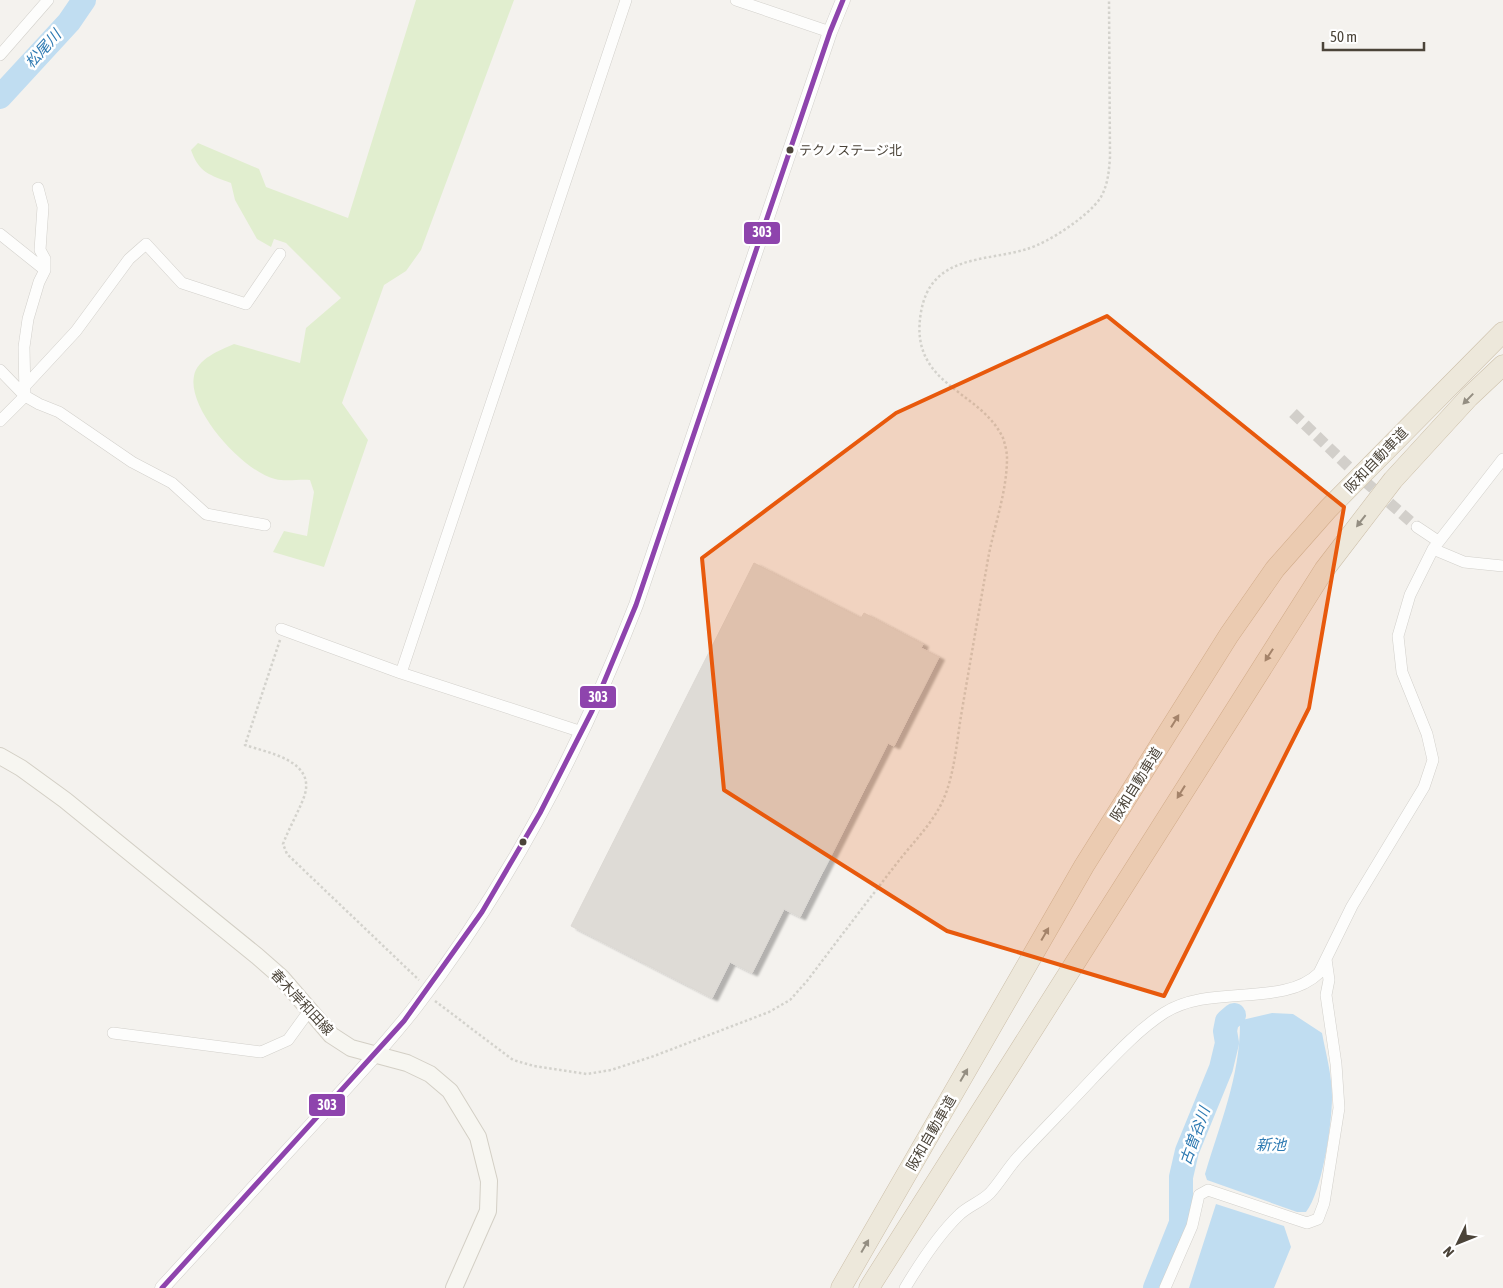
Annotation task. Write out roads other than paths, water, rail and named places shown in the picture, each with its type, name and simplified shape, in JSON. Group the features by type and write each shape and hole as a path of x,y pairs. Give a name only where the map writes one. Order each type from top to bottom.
{"highway":[{"name":"阪和自動車道","path":"841,1288 1084,866 1229,635 1275,569 1328,509 1503,332"},
{"name":"阪和自動車道","path":"869,1288 1324,570 1393,480 1470,397 1503,365"}],"main road":[{"name":"春木岸和田線","path":"0,756 21,768 65,800 258,956 282,978 331,1034 351,1048 376,1053 407,1063 430,1074 450,1091 478,1137 490,1181 488,1211 454,1288"}],"street":[{"path":"0,55 48,0"},
{"path":"401,673 626,0"},
{"path":"736,0 830,32"},
{"path":"162,1288 376,1053 427,990 471,927 523,843 582,732 613,666 636,605 830,32 843,0"},
{"path":"25,391 24,346 28,319 38,282 45,270 45,259 40,250 43,207 38,188"},
{"path":"0,234 45,270"},
{"path":"0,421 76,331 129,259 146,244 182,283 246,304 280,254"},
{"path":"0,370 39,404 60,412 132,462 172,483 206,514 265,525"},
{"path":"905,1288 936,1243 960,1214 989,1194 1017,1158 1119,1052 1164,1013 1195,999 1226,995 1265,994 1294,988 1312,979 1326,959 1352,906 1424,787 1433,760 1427,734 1402,672 1398,636 1410,595 1435,545 1503,459"},
{"path":"1417,527 1435,545 1464,562 1503,566"},
{"path":"280,629 401,673 582,732"},
{"path":"1165,1288 1192,1226 1199,1195 1208,1190 1307,1223 1318,1219 1324,1203 1339,1108 1336,1064 1326,995 1329,980 1326,959"},
{"path":"113,1033 261,1052 288,1040 309,1011"}],"water":[{"name":"新池","path":"1272,1013 1293,1014 1322,1033 1330,1073 1332,1097 1325,1158 1317,1190 1306,1212 1297,1212 1207,1180 1205,1174 1233,1081 1237,1062 1240,1024 1242,1020"},
{"path":"1216,1204 1284,1226 1291,1247 1274,1288 1189,1288"}],"waterway":[{"name":"松尾川","path":"0,97 69,22 84,0"},
{"name":"古曽谷川","path":"1155,1288 1181,1223 1181,1177 1187,1151 1221,1068 1227,1043 1225,1031 1227,1021 1234,1015"}],"tunnel":[{"path":"1293,413 1353,471 1417,527"}],"place":[{"name":"テクノステージ北","path":"790,150"}]}
